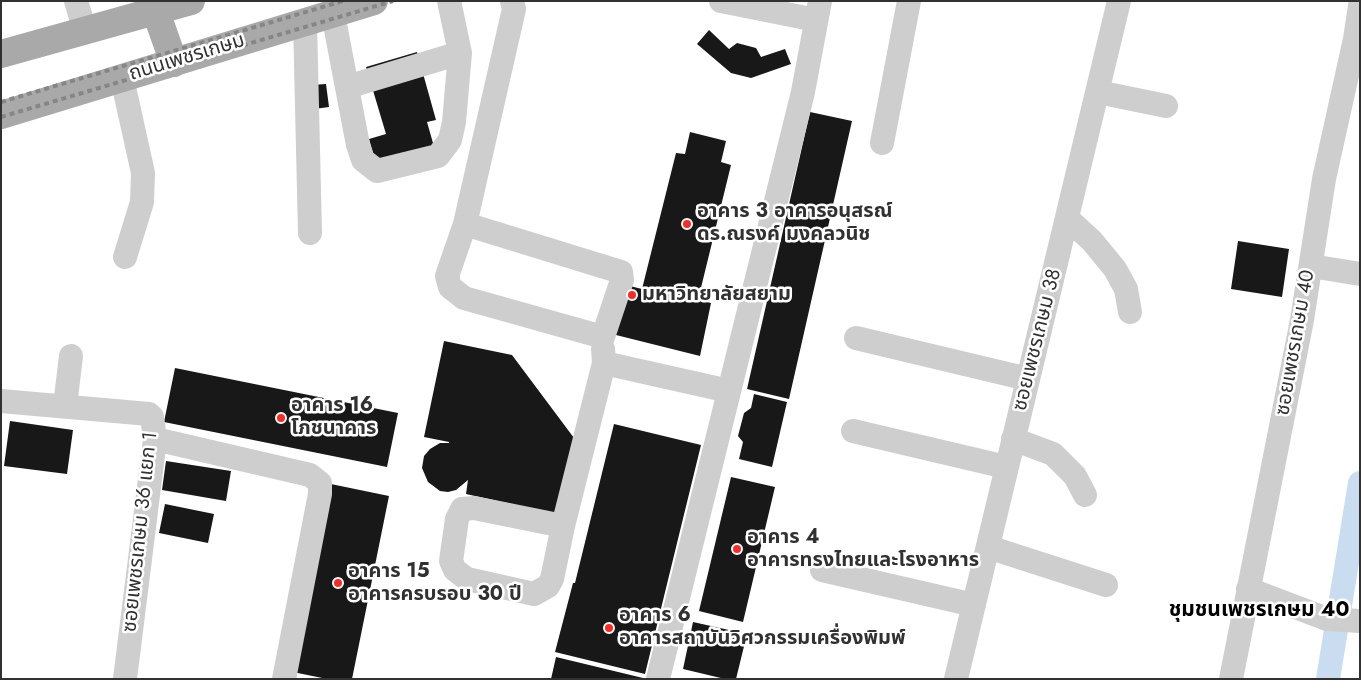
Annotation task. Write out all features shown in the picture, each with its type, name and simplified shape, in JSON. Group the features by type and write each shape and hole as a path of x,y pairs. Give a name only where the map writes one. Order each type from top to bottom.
{"main road":[{"path":"1,54 85,31 157,6 191,1"},
{"name":"ถนนเพชรเกษม","path":"1,115 374,1"},
{"path":"157,6 174,62"}],"street":[{"path":"76,1 85,31"},
{"path":"333,14 358,145 363,160 377,171 438,156 450,140 454,122 460,53 449,1"},
{"path":"512,1 514,9 465,224 447,276 450,287 464,298 603,337"},
{"path":"658,679 803,92 818,11 721,1"},
{"path":"882,143 909,1"},
{"name":"ซอยเพชรเกษม 38","path":"956,679 1119,1"},
{"name":"ซอยเพชรเกษม 40","path":"1231,679 1302,320 1324,179 1358,39 1360,6"},
{"path":"305,22 310,233"},
{"path":"347,87 460,53"},
{"path":"122,78 143,173 142,202 125,257"},
{"path":"1098,92 1166,106"},
{"path":"1068,218 1092,241 1115,269 1126,289 1130,312"},
{"path":"465,224 621,272 622,280 603,337 604,364 563,526 552,579 548,586 534,594 467,579 455,570 451,561 457,519 462,509 474,508 563,526"},
{"path":"1311,266 1360,274"},
{"path":"856,338 1028,379"},
{"path":"65,406 71,356"},
{"path":"604,364 729,391"},
{"name":"ซอยเพชรเกษม 36 แยก 1","path":"1,400 149,414 152,416 155,439 125,679"},
{"path":"853,431 1006,467"},
{"path":"155,439 310,475 320,483 320,494 284,679"},
{"path":"1013,439 1053,454 1075,476 1085,495"},
{"path":"988,546 1106,585"},
{"path":"822,570 974,605"},
{"path":"1248,590 1344,620"}],"building":[{"path":"709,30 729,49 737,43 756,48 761,57 785,49 791,64 751,78 731,73 697,44"},
{"path":"417,52 436,120 427,122 435,150 377,167 369,139 386,134 366,67"},
{"path":"326,84 329,107 314,109 311,85"},
{"path":"810,112 852,121 789,399 747,389"},
{"name":"อาคาร 3 อาคารอนุสรณ์ ดร.ณรงค์ มงคลวนิช","path":"690,132 726,141 721,162 731,165 698,300 711,303 700,356 612,334 622,284 642,289 676,153 685,154"},
{"path":"1238,241 1289,249 1282,297 1231,289"},
{"path":"444,341 512,355 574,438 557,514 466,494 468,480 456,490 448,492 440,491 428,482 422,468 424,456 430,449 440,443 449,443 424,437"},
{"name":"อาคาร 16 โภชนาคาร","path":"175,368 398,413 387,467 164,422"},
{"path":"754,394 787,402 772,467 739,459 743,442 738,436 744,413 751,408"},
{"path":"10,421 73,430 67,474 4,466"},
{"path":"614,424 701,445 645,674 555,652 573,583 575,583"},
{"path":"166,461 231,471 226,501 162,490"},
{"name":"อาคาร 4 อาคารทรงไทยและโรงอาหาร","path":"731,477 775,487 743,622 699,611"},
{"name":"อาคาร 15 อาคารครบรอบ 30 ปี","path":"326,483 389,496 352,679 327,679 288,671"},
{"path":"165,504 214,514 208,543 159,533"},
{"path":"693,622 747,634 736,679 725,679 683,669"},
{"path":"556,657 643,678 643,679 551,679"}],"waterway":[{"path":"1328,679 1360,483"}],"railway":[{"path":"1,102 343,1"},
{"path":"1,117 393,1"}],"place":[{"name":"อาคาร 3 อาคารอนุสรณ์ ดร.ณรงค์ มงคลวนิช","path":"687,224"},
{"name":"มหาวิทยาลัยสยาม","path":"632,295"},
{"name":"อาคาร 16 โภชนาคาร","path":"281,418"},
{"name":"อาคาร 4 อาคารทรงไทยและโรงอาหาร","path":"737,549"},
{"name":"อาคาร 15 อาคารครบรอบ 30 ปี","path":"338,583"},
{"name":"อาคาร 6 อาคารสถาบันวิศวกรรมเครื่องพิมพ์","path":"609,628"}],"district":[{"name":"ชุมชนเพชรเกษม 40","path":"1259,611"}]}
